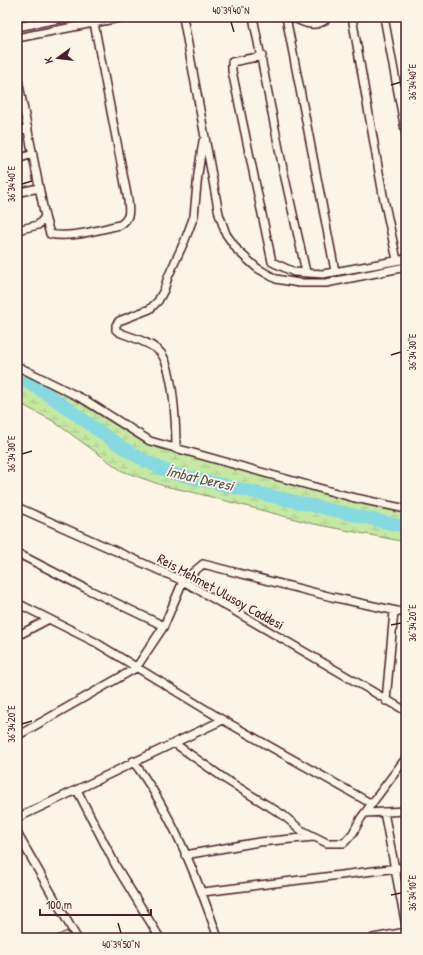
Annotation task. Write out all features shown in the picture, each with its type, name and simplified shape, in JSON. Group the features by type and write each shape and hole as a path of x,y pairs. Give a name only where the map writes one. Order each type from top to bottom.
{"street":[{"path":"17,27 69,17"},
{"path":"17,38 124,17"},
{"path":"183,17 219,214 226,234 238,251 257,268 276,279 299,283 326,284 406,268"},
{"path":"253,17 262,56 283,169 306,272"},
{"path":"286,17 335,271"},
{"path":"292,17 315,25 322,23 329,17"},
{"path":"352,17 383,195 397,260"},
{"path":"384,17 406,135"},
{"path":"17,75 19,99 28,128 45,217 50,234 58,236 78,233 120,225 126,222 129,213 128,200 94,23"},
{"path":"262,56 232,62 232,71 272,262 294,272 322,274 406,259"},
{"path":"17,131 28,128"},
{"path":"176,449 170,380 166,362 161,354 153,347 121,333 116,330 116,325 119,321 150,309 158,301 164,290 194,216 204,135"},
{"path":"17,158 32,154"},
{"path":"17,191 20,192 39,188"},
{"path":"17,227 38,225 45,217"},
{"path":"17,366 85,400 150,441 351,497 406,509"},
{"name":"Reis Mehmet Ulusoy Caddesi","path":"17,507 183,581 406,712"},
{"path":"17,552 85,588 164,626"},
{"path":"17,736 136,668 164,626 183,581 203,564 332,597 406,613"},
{"path":"17,604 95,642 223,720 372,804"},
{"path":"386,701 394,611"},
{"path":"17,636 49,619"},
{"path":"17,818 77,790 133,761 223,720"},
{"path":"174,743 225,779 283,815 302,830 327,844 344,843 353,833 361,818 406,758"},
{"path":"133,761 148,780 164,810 203,892 218,938"},
{"path":"77,790 116,866 160,938"},
{"path":"365,813 406,811"},
{"path":"384,812 406,926"},
{"path":"17,833 77,938"},
{"path":"185,855 259,842 314,837"},
{"path":"203,892 406,867"},
{"path":"373,938 406,932"}],"green space":[{"path":"17,368 40,378 141,441 157,447 385,509 406,513 406,542 314,524 164,486 122,471 53,421 17,402"}],"building":[{"path":"67,931 70,938 52,938"}],"waterway":[{"name":"İmbat Deresi","path":"17,377 57,401 133,454 175,474 406,527"}]}
